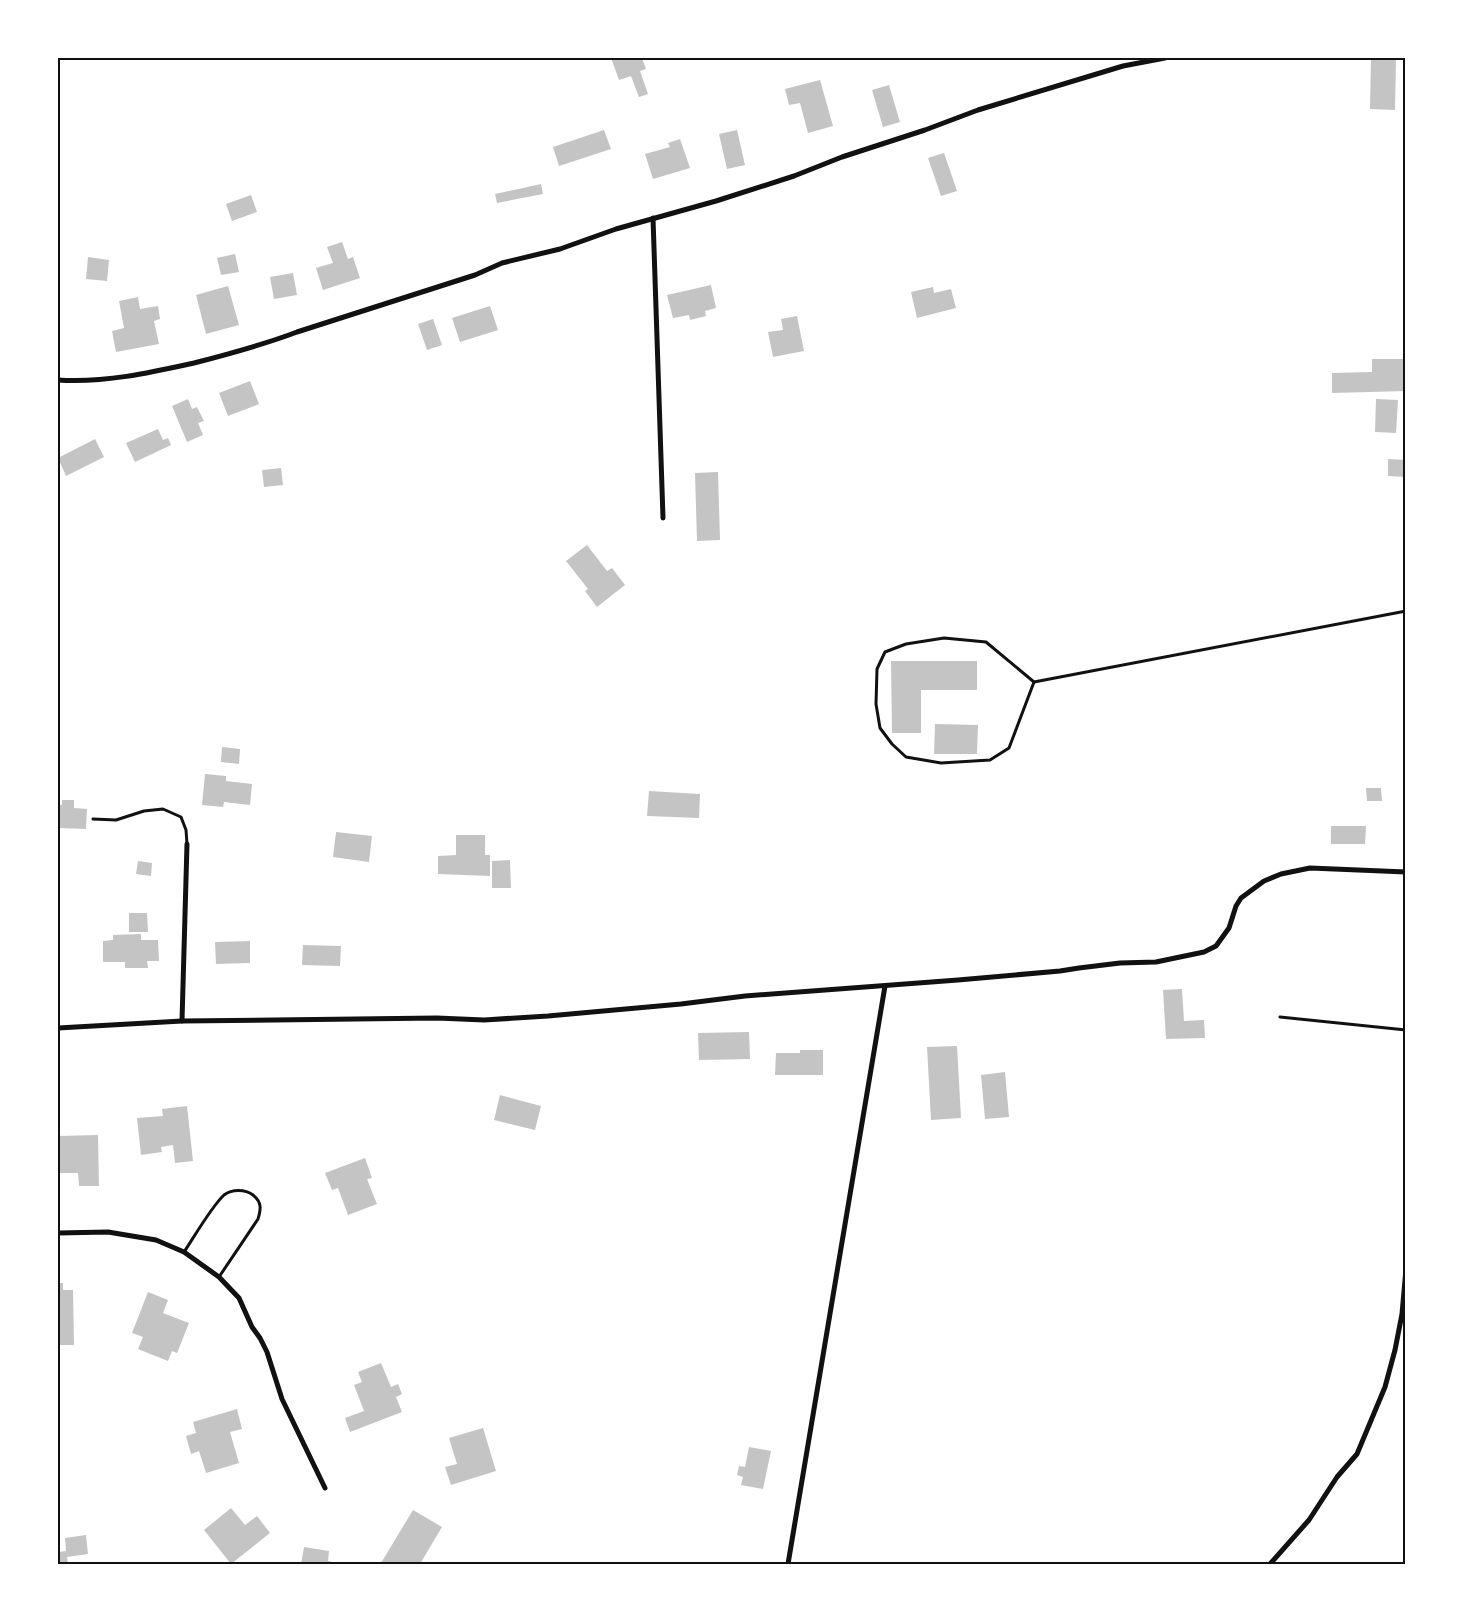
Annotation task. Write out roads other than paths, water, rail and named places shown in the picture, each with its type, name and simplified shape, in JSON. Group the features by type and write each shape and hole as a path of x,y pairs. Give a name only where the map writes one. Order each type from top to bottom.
{"street":[{"path":"58,380 123,378 210,359 268,343 296,332 476,275 502,263 545,253 653,218 716,201 794,176 842,157 978,110 1123,66 1165,58"},
{"path":"653,218 663,518"},
{"path":"182,1022 188,844"},
{"path":"58,1028 182,1022 438,1018 484,1020 681,1004 745,996 1052,972 1120,963 1156,962 1204,952 1216,946 1229,928 1236,906 1241,898 1264,881 1281,874 1310,868 1406,872"},
{"path":"788,1564 885,986"},
{"path":"58,1233 108,1232 156,1240 184,1252 219,1277 238,1298 252,1328 260,1338 267,1352 282,1399 325,1488"},
{"path":"1270,1564 1309,1520 1337,1478 1357,1454 1385,1387 1395,1350 1402,1314 1406,1270"}],"lane":[{"path":"1034,682 1406,611"},
{"path":"944,638 986,642 1034,682 1010,748 990,760 941,763 906,758 880,728 876,704 877,668 886,652 906,644 944,638"},
{"path":"93,819 116,820 144,811 163,809 180,817 186,830 188,844"},
{"path":"1280,1017 1406,1030"},
{"path":"184,1252 225,1194 240,1190 255,1196 261,1209 258,1219 219,1277"}]}
